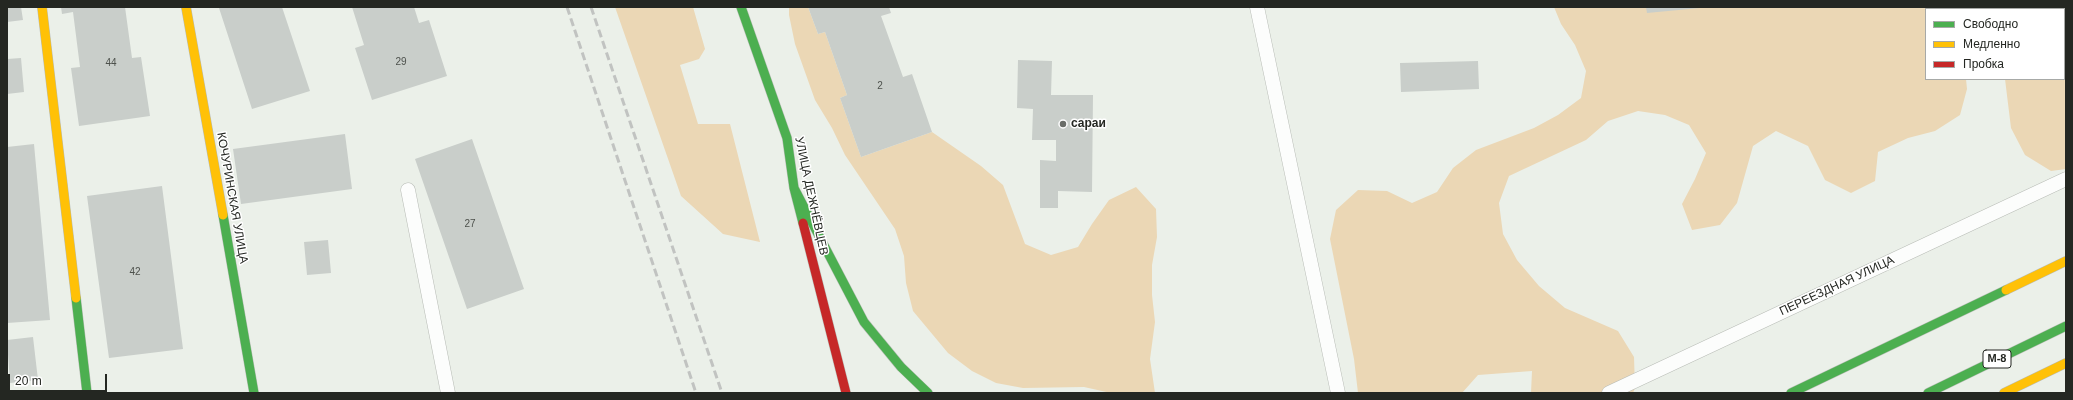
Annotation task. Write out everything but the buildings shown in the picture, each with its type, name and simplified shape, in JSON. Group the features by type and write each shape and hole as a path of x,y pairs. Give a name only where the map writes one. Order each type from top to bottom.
{"main road":[{"path":"42,7 87,393"},
{"name":"КОЧУРИНСКАЯ УЛИЦА","path":"186,7 254,393"},
{"name":"УЛИЦА ДЕЖНЁВЦЕВ","path":"741,7 787,138 794,188 846,393"},
{"path":"794,188 864,322 901,367 928,393"},
{"path":"1791,393 2066,261"},
{"name":"М-8","path":"1928,393 2066,326"},
{"path":"2004,393 2066,363"}],"lane":[{"path":"1257,7 1338,393"},
{"name":"ПЕРЕЕЗДНАЯ УЛИЦА","path":"1609,393 2066,179"},
{"path":"408,190 448,393"}],"shaded area":[{"path":"615,7 693,7 705,49 699,59 680,65 698,124 730,124 760,242 723,234 681,196"},
{"path":"789,7 808,7 818,34 825,32 847,95 840,98 861,157 932,132 981,166 1003,185 1025,244 1051,255 1078,247 1109,200 1136,187 1156,209 1157,237 1152,265 1152,295 1155,322 1150,359 1155,393 1111,393 1084,387 1023,388 996,383 972,371 948,353 913,311 906,283 904,256 895,229 845,155 832,128 815,100 795,44 789,15"},
{"path":"1554,7 2052,8 1925,8 1925,80 1966,80 1967,89 1960,115 1935,131 1908,138 1878,152 1875,181 1851,193 1825,180 1808,146 1776,131 1753,146 1737,203 1720,225 1692,230 1682,204 1706,153 1689,125 1665,115 1638,111 1608,121 1586,140 1509,176 1499,203 1503,234 1517,260 1539,286 1565,308 1618,331 1634,357 1635,388 1633,393 1531,393 1532,371 1478,375 1462,393 1358,393 1354,359 1330,239 1336,210 1358,190 1387,191 1412,203 1437,192 1453,168 1476,150 1534,128 1558,115 1581,98 1586,71 1575,45 1561,24"},
{"path":"2065,28 2066,169 2051,171 2025,155 2011,128 2005,80 2065,80"}],"railway":[{"path":"567,7 696,393"},
{"path":"591,7 722,393"}],"traffic: fast":[{"path":"741,7 787,138 794,188 803,223"},
{"path":"794,188 864,322 901,367 928,393"},
{"path":"223,215 254,393"},
{"path":"1791,393 2006,290"},
{"path":"76,298 87,393"},
{"path":"1928,393 2066,326"}],"traffic: slow":[{"path":"42,7 76,298"},
{"path":"186,7 223,215"},
{"path":"2006,290 2066,261"},
{"path":"2004,393 2066,363"}],"traffic: jam":[{"path":"803,223 846,393"}],"place":[{"name":"сараи","path":"1063,124"}]}
